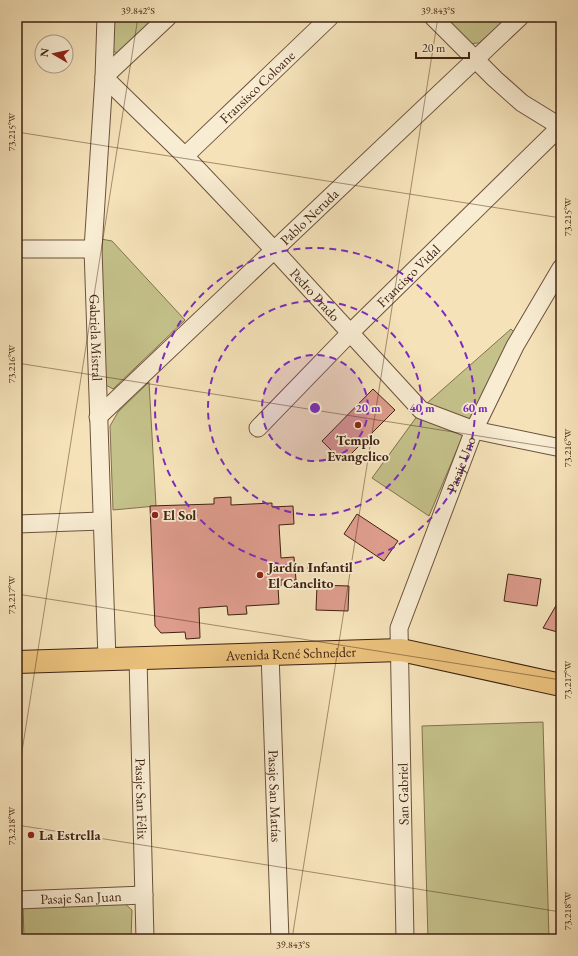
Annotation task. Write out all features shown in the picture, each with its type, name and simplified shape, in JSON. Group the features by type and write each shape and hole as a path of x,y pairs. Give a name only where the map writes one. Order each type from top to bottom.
{"main road":[{"name":"Avenida René Schneider","path":"17,662 401,650 561,685"}],"street":[{"name":"Gabriela Mistral","path":"106,17 104,77 93,249 107,659"},
{"path":"104,77 168,17"},
{"name":"Fransisco Coloane","path":"185,156 330,17"},
{"path":"433,17 494,79 522,103 561,127"},
{"name":"Pablo Neruda","path":"98,417 275,251 520,17"},
{"name":"Pedro Prado","path":"104,77 185,156 351,332 421,410 474,430 561,448"},
{"name":"Francisco Vidal","path":"258,428 351,332 561,127"},
{"path":"24,249 93,249"},
{"name":"Pasaje Uno","path":"401,650 399,628 474,430 515,346 561,268"},
{"path":"17,524 102,521"},
{"name":"San Gabriel","path":"401,650 405,939"},
{"name":"Pasaje San Matías","path":"270,653 280,939"},
{"name":"Pasaje San Félix","path":"138,658 145,939"},
{"name":"Pasaje San Juan","path":"17,900 144,895"}],"shaded area":[{"path":"115,17 161,17 122,55 113,51"},
{"path":"441,17 508,17 479,43 465,44"},
{"path":"101,239 112,241 185,320 113,389 104,384"},
{"path":"511,329 514,332 461,440 429,516 372,478 426,404"},
{"path":"149,382 156,506 113,510 110,426 118,412"},
{"path":"543,722 549,939 428,939 422,726"},
{"path":"123,902 132,910 131,939 24,939 23,905"}],"building":[{"name":"Templo Evangelico","path":"373,389 395,410 343,462 322,441"},
{"path":"231,497 231,505 272,503 272,507 293,506 294,524 279,525 281,558 294,557 296,580 281,580 281,586 278,587 279,604 246,606 247,614 228,615 227,606 199,608 200,638 186,639 185,632 161,633 155,626 150,506 214,504 214,498"},
{"path":"357,514 398,541 384,561 344,534"},
{"path":"508,574 541,579 537,606 504,601"},
{"path":"317,585 349,586 348,611 316,610"},
{"path":"561,597 561,633 543,628"}],"place":[{"name":"Templo Evangelico","path":"358,425"},
{"name":"El Sol","path":"155,515"},
{"name":"Jardín Infantil El Canelito","path":"260,575"},
{"name":"La Estrella","path":"31,835"}]}
